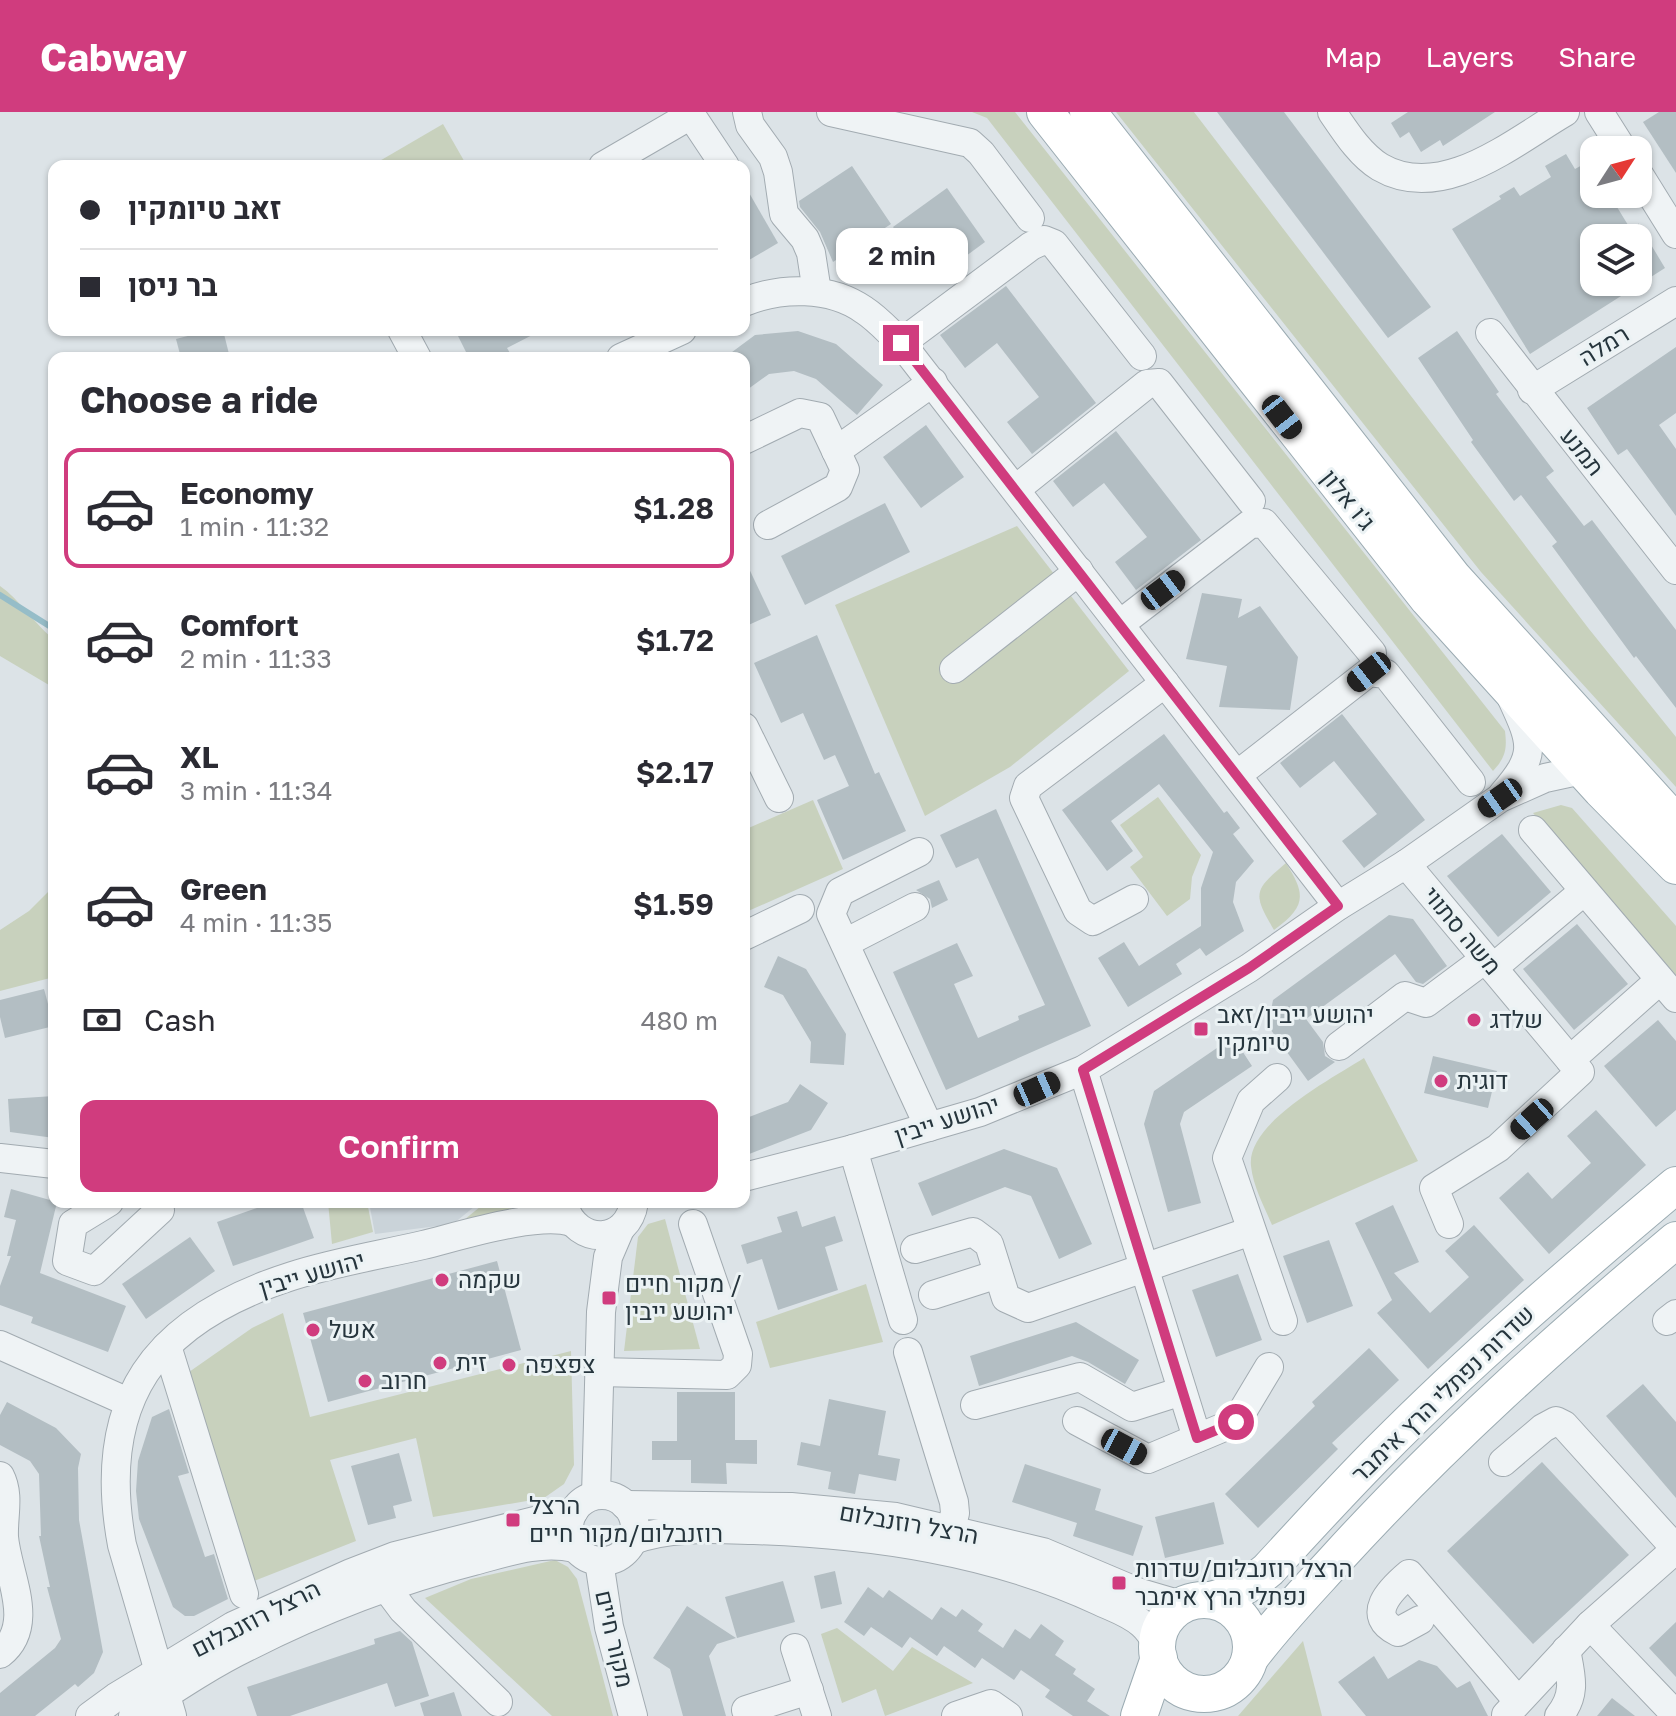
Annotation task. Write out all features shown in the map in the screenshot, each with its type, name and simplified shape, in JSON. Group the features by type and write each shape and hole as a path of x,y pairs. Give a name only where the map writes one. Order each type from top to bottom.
{"main road":[{"name":"ג'ו אלון","path":"1045,112 1428,599 1591,780 1676,866"},
{"name":"ג'ו אלון","path":"1088,112 1453,577 1676,823"},
{"path":"1591,780 1676,886"},
{"name":"שדרות נפתלי הרץ אימבר","path":"1196,1603 1233,1595 1268,1570 1380,1450 1428,1404 1571,1273 1676,1185"},
{"name":"שדרות נפתלי הרץ אימבר","path":"1250,1658 1275,1625 1410,1480 1552,1348 1639,1271 1676,1243"},
{"path":"1139,1716 1165,1621 1196,1603 1226,1605 1243,1621 1251,1642 1250,1658 1239,1678 1211,1703 1170,1679 1158,1651"}],"street":[{"path":"747,112 750,125 773,157 784,214 805,239 811,253 817,292"},
{"path":"831,112 970,143 1030,218"},
{"path":"1332,112 1378,166 1405,176 1431,180 1467,169 1565,112"},
{"path":"1599,112 1614,136"},
{"path":"613,160 691,115 721,160"},
{"path":"1652,195 1676,234"},
{"path":"901,343 1031,246 1044,240 1054,244 1142,356"},
{"path":"750,300 786,292 817,292 837,296 862,308 901,343 1338,906"},
{"name":"רמלה","path":"1532,390 1676,301"},
{"name":"תמנע","path":"1490,333 1676,570"},
{"path":"628,352 644,338"},
{"path":"836,451 933,382"},
{"path":"1016,489 1147,384 1159,383 1251,501"},
{"path":"750,437 800,413 820,417 845,470 838,487 768,525"},
{"path":"1120,624 1250,524 1264,523 1372,653"},
{"path":"954,669 1079,571"},
{"path":"1237,775 1369,672 1377,672 1386,674 1471,782"},
{"path":"1134,899 1093,921 1078,911 1024,798 1028,786 1165,683"},
{"name":"יהושע ייבין","path":"1500,798 1526,764 1529,745 1506,686"},
{"path":"750,739 779,798"},
{"name":"יהושע ייבין","path":"750,1175 980,1112 1083,1070 1249,968 1500,798 1545,778 1591,780"},
{"path":"1449,1224 1434,1188 1498,1148 1549,1104 1575,1066 1668,989 1533,830"},
{"path":"919,852 840,892 831,914 929,1127"},
{"name":"משה סתווי","path":"1406,864 1575,1066"},
{"path":"1339,1046 1405,996 1426,1003 1489,964 1584,891"},
{"path":"845,943 915,907"},
{"path":"750,933 800,909"},
{"path":"1083,1070 1197,1438"},
{"path":"1277,1078 1251,1101 1227,1158 1283,1321"},
{"path":"853,1149 903,1320"},
{"path":"0,1158 48,1163"},
{"path":"99,1208 73,1224 67,1261 94,1271 158,1208"},
{"name":"יהושע ייבין","path":"504,1226 536,1208"},
{"path":"601,1312 608,1257 635,1212"},
{"name":"יהושע ייבין","path":"166,1694 122,1545 116,1516 115,1461 128,1402 139,1379 167,1346 214,1310 276,1281 504,1226 551,1218 572,1218 602,1235 635,1212"},
{"path":"572,1218 589,1240 598,1261 601,1312 599,1372 585,1503 569,1529 587,1554 620,1557 633,1540 635,1521 625,1505 612,1496 585,1503"},
{"path":"599,1372 727,1375 737,1365 738,1354 693,1224"},
{"path":"915,1249 973,1232 989,1244 1006,1298 1028,1308 1251,1231"},
{"path":"933,1295 998,1274"},
{"path":"0,1345 128,1402"},
{"path":"167,1346 244,1594"},
{"path":"908,1352 954,1502 951,1529"},
{"path":"1077,1421 1148,1459 1236,1422 1269,1367"},
{"path":"975,1405 1080,1377 1132,1407 1182,1391"},
{"path":"1420,1620 1398,1632 1387,1627 1381,1616 1384,1599 1409,1574 1512,1709 1590,1625 1676,1549 1564,1425 1556,1421 1543,1428 1503,1462"},
{"path":"0,1476 6,1487 2,1540 17,1592 18,1622 17,1631 0,1654"},
{"name":"הרצל רוזנבלום","path":"90,1716 166,1694 233,1626 351,1573 395,1556 585,1503"},
{"name":"הרצל רוזנבלום","path":"625,1505 791,1507 896,1517 1043,1552 1140,1593 1196,1603"},
{"name":"הרצל רוזנבלום","path":"633,1540 669,1530 728,1529 789,1531 892,1541 985,1562 1080,1592 1142,1624 1158,1651"},
{"name":"הרצל רוזנבלום","path":"133,1716 245,1648 385,1586 512,1551 547,1545 587,1554"},
{"name":"מקור חיים","path":"587,1554 633,1716"},
{"path":"385,1586 403,1610 498,1702"},
{"path":"1590,1625 1676,1715"},
{"path":"746,1710 813,1703 795,1648"},
{"path":"1559,1716 1572,1696 1566,1650"},
{"path":"956,1716 991,1704 1008,1716"}],"shaded area":[{"path":"370,1208 473,1208 453,1224 375,1234"}],"green space":[{"path":"972,112 1015,112 1505,731 1505,752 1493,771 987,118"},
{"path":"1116,112 1194,112 1589,629 1676,737 1676,787 1481,572"},
{"path":"443,124 464,160 381,160"},
{"path":"1017,526 1129,671 1010,767 925,816 835,605"},
{"path":"0,586 48,634 48,684 0,656"},
{"path":"1158,797 1201,855 1192,877 1190,899 1167,916 1130,867 1143,857 1120,825"},
{"path":"813,800 843,869 750,910 750,827"},
{"path":"1561,805 1572,808 1676,926 1676,975 1533,813"},
{"path":"1286,863 1297,884 1300,900 1292,914 1274,930 1262,908 1260,893 1262,886"},
{"path":"48,892 48,979 0,991 0,930 29,911"},
{"path":"1364,1058 1418,1161 1272,1225 1254,1181 1251,1166 1253,1150 1262,1134 1294,1103"},
{"path":"329,1208 368,1208 373,1232 332,1244"},
{"path":"479,1208 513,1208 500,1214 459,1224"},
{"path":"665,1219 700,1349 624,1351 638,1237 648,1224"},
{"path":"866,1284 883,1342 770,1368 756,1322"},
{"path":"283,1313 310,1417 571,1351 574,1465 564,1484 544,1498 433,1517 416,1438 330,1460 356,1541 249,1583 189,1372 252,1328"},
{"path":"555,1560 568,1567 577,1579 613,1716 552,1716 425,1598 471,1579"},
{"path":"837,1628 893,1671 912,1647 973,1683 885,1716 876,1689 842,1703 821,1634"},
{"path":"1303,1641 1322,1716 1238,1716"}],"building":[{"path":"1217,112 1284,112 1431,307 1388,338"},
{"path":"1408,112 1495,112 1443,146 1440,140 1421,152 1409,132 1400,138 1391,123"},
{"path":"1659,112 1676,112 1676,173 1643,122"},
{"path":"1566,154 1575,169 1580,166 1580,208 1618,208 1627,224 1580,224 1580,296 1621,296 1530,354 1452,229 1501,199 1499,196 1514,187 1520,196 1551,177 1545,166"},
{"path":"852,166 891,224 833,262 820,232 800,207 799,201"},
{"path":"947,188 985,242 932,281 893,227"},
{"path":"750,194 778,243 750,259"},
{"path":"1652,246 1665,268 1652,276"},
{"path":"1006,286 1096,403 1032,454 1007,422 1039,397 997,343 965,368 940,335"},
{"path":"798,331 836,344 883,385 857,415 816,379 794,371 769,374 750,388 750,352 732,352 755,335"},
{"path":"1457,331 1499,392 1496,394 1554,471 1546,477 1584,526 1592,520 1676,630 1676,708 1636,656 1634,658 1552,546 1557,542 1521,495 1514,501 1471,442 1473,440 1418,358"},
{"path":"224,336 228,352 179,352 176,339"},
{"path":"458,336 530,336 507,348 509,352 466,352"},
{"path":"1676,347 1676,413 1659,425 1676,449 1676,516 1627,449 1618,455 1587,408"},
{"path":"926,425 964,477 921,508 883,457"},
{"path":"1116,431 1201,540 1136,590 1115,562 1147,537 1104,483 1073,507 1053,481"},
{"path":"885,503 910,552 805,605 781,556"},
{"path":"750,571 771,615 750,624"},
{"path":"1202,593 1242,599 1238,618 1260,606 1298,657 1290,710 1219,707 1227,666 1186,659"},
{"path":"817,635 875,774 879,772 906,831 843,860 817,800 849,786 835,755 824,760 803,713 781,723 754,663"},
{"path":"1342,714 1425,820 1364,868 1342,841 1377,814 1334,761 1300,788 1280,763"},
{"path":"1164,734 1224,813 1227,811 1240,828 1233,834 1254,861 1236,882 1233,902 1244,931 1206,956 1200,948 1176,964 1182,974 1128,1007 1098,958 1124,942 1139,966 1201,926 1201,888 1213,852 1159,784 1111,821 1133,851 1107,871 1062,810"},
{"path":"996,809 1091,1026 946,1090 893,972 957,943 973,976 954,984 978,1038 1045,1005 978,858 956,868 940,835"},
{"path":"1502,834 1551,892 1498,937 1447,876"},
{"path":"939,880 948,900 932,908 930,899 916,890"},
{"path":"1389,915 1413,919 1447,966 1423,984 1416,982 1395,954 1306,1019 1323,1042 1325,1056 1335,1062 1308,1081 1268,1026 1273,1000"},
{"path":"1577,924 1628,984 1574,1030 1523,969"},
{"path":"778,956 806,969 846,1034 844,1065 810,1063 811,1042 783,995 764,987"},
{"path":"44,989 48,1004 48,1027 5,1038 0,1000"},
{"path":"1658,1020 1676,1041 1676,1110 1656,1127 1604,1066"},
{"path":"1233,1037 1252,1066 1184,1112 1180,1124 1201,1203 1168,1212 1144,1124 1154,1091"},
{"path":"1433,1056 1497,1071 1488,1108 1424,1093"},
{"path":"800,1084 828,1103 811,1130 750,1154 750,1117 788,1102"},
{"path":"48,1096 48,1137 10,1132 8,1099"},
{"path":"1596,1110 1646,1165 1549,1254 1499,1198 1528,1172 1552,1199 1591,1163 1567,1136"},
{"path":"1004,1149 1057,1168 1092,1244 1059,1259 1031,1196 1005,1187 932,1216 918,1183"},
{"path":"11,1189 48,1199 48,1208 56,1208 40,1273 126,1306 108,1352 31,1323 33,1317 0,1305 0,1286 11,1256 7,1256 16,1220 4,1217"},
{"path":"1393,1205 1419,1262 1394,1273 1430,1313 1469,1277 1445,1251 1474,1225 1524,1280 1428,1369 1377,1313 1392,1300 1355,1223"},
{"path":"257,1208 303,1208 314,1238 233,1266 217,1222"},
{"path":"797,1211 802,1227 835,1216 843,1241 825,1247 838,1290 778,1310 762,1259 747,1264 741,1245 782,1232 777,1217"},
{"path":"190,1237 215,1271 146,1319 122,1284"},
{"path":"1329,1240 1353,1306 1307,1323 1283,1256"},
{"path":"497,1261 521,1350 328,1402 303,1313"},
{"path":"1238,1274 1262,1340 1216,1357 1192,1290"},
{"path":"1076,1322 1139,1360 1125,1384 1072,1356 979,1386 970,1356"},
{"path":"1369,1348 1399,1380 1332,1443 1338,1449 1258,1528 1225,1494 1315,1406 1312,1402"},
{"path":"1643,1384 1676,1422 1676,1498 1606,1416"},
{"path":"677,1392 735,1392 735,1440 757,1440 757,1464 726,1463 727,1484 691,1483 691,1460 652,1460 652,1441 677,1441"},
{"path":"829,1399 886,1411 878,1455 900,1459 896,1481 859,1474 855,1494 828,1489 831,1472 797,1465 801,1442 820,1446"},
{"path":"7,1402 56,1428 81,1454 78,1468 79,1520 103,1652 94,1673 35,1716 0,1716 0,1693 55,1648 61,1639 47,1587 50,1587 39,1536 39,1474 30,1461 0,1445 0,1415"},
{"path":"169,1409 189,1473 178,1476 205,1557 214,1554 228,1599 194,1616 185,1616 173,1607 139,1519 136,1491 138,1461 152,1417"},
{"path":"399,1453 412,1501 393,1506 396,1518 368,1525 351,1466"},
{"path":"1542,1462 1629,1555 1533,1644 1447,1551"},
{"path":"1025,1464 1101,1489 1095,1510 1143,1526 1133,1556 1073,1536 1077,1523 1012,1502"},
{"path":"1214,1502 1224,1544 1165,1558 1155,1517"},
{"path":"835,1571 842,1604 821,1609 814,1576"},
{"path":"783,1581 795,1622 737,1638 725,1597"},
{"path":"868,1587 883,1598 889,1590 932,1620 941,1607 956,1617 962,1609 983,1624 978,1631 1003,1648 1015,1629 1030,1639 1041,1624 1064,1641 1055,1655 1076,1669 1073,1674 1095,1689 1087,1701 1110,1716 1073,1716 1045,1697 1050,1690 1021,1670 1014,1680 982,1658 975,1668 944,1646 937,1656 910,1637 902,1648 871,1627 864,1636 844,1622"},
{"path":"687,1606 736,1638 717,1644 709,1656 726,1716 683,1716 670,1669 653,1658"},
{"path":"1676,1622 1676,1677 1649,1648"},
{"path":"400,1631 412,1642 429,1696 395,1707 387,1683 290,1716 257,1716 247,1687 375,1644 374,1639"},
{"path":"1374,1656 1388,1679 1419,1660 1437,1666 1457,1688 1470,1681 1488,1716 1366,1716 1338,1682"},
{"path":"454,1692 462,1716 424,1716 420,1703"},
{"path":"1612,1698 1635,1716 1597,1716"}],"waterway":[{"path":"0,595 48,625"}],"place":[{"name":"שלדג","path":"1474,1020"},
{"name":"יהושע ייבין/זאב טיומקין","path":"1201,1029"},
{"name":"דוגית","path":"1441,1081"},
{"name":"שקמה","path":"442,1280"},
{"name":"מקור חיים / יהושע ייבין","path":"609,1298"},
{"name":"אשל","path":"313,1330"},
{"name":"זית","path":"440,1363"},
{"name":"צפצפה","path":"509,1365"},
{"name":"חרוב","path":"365,1381"},
{"name":"הרצל רוזנבלום/מקור חיים","path":"513,1520"},
{"name":"הרצל רוזנבלום/שדרות נפתלי הרץ אימבר","path":"1119,1583"}],"route":[{"path":"901,343 1338,906 1249,968 1083,1070 1197,1438 1236,1422"}]}
